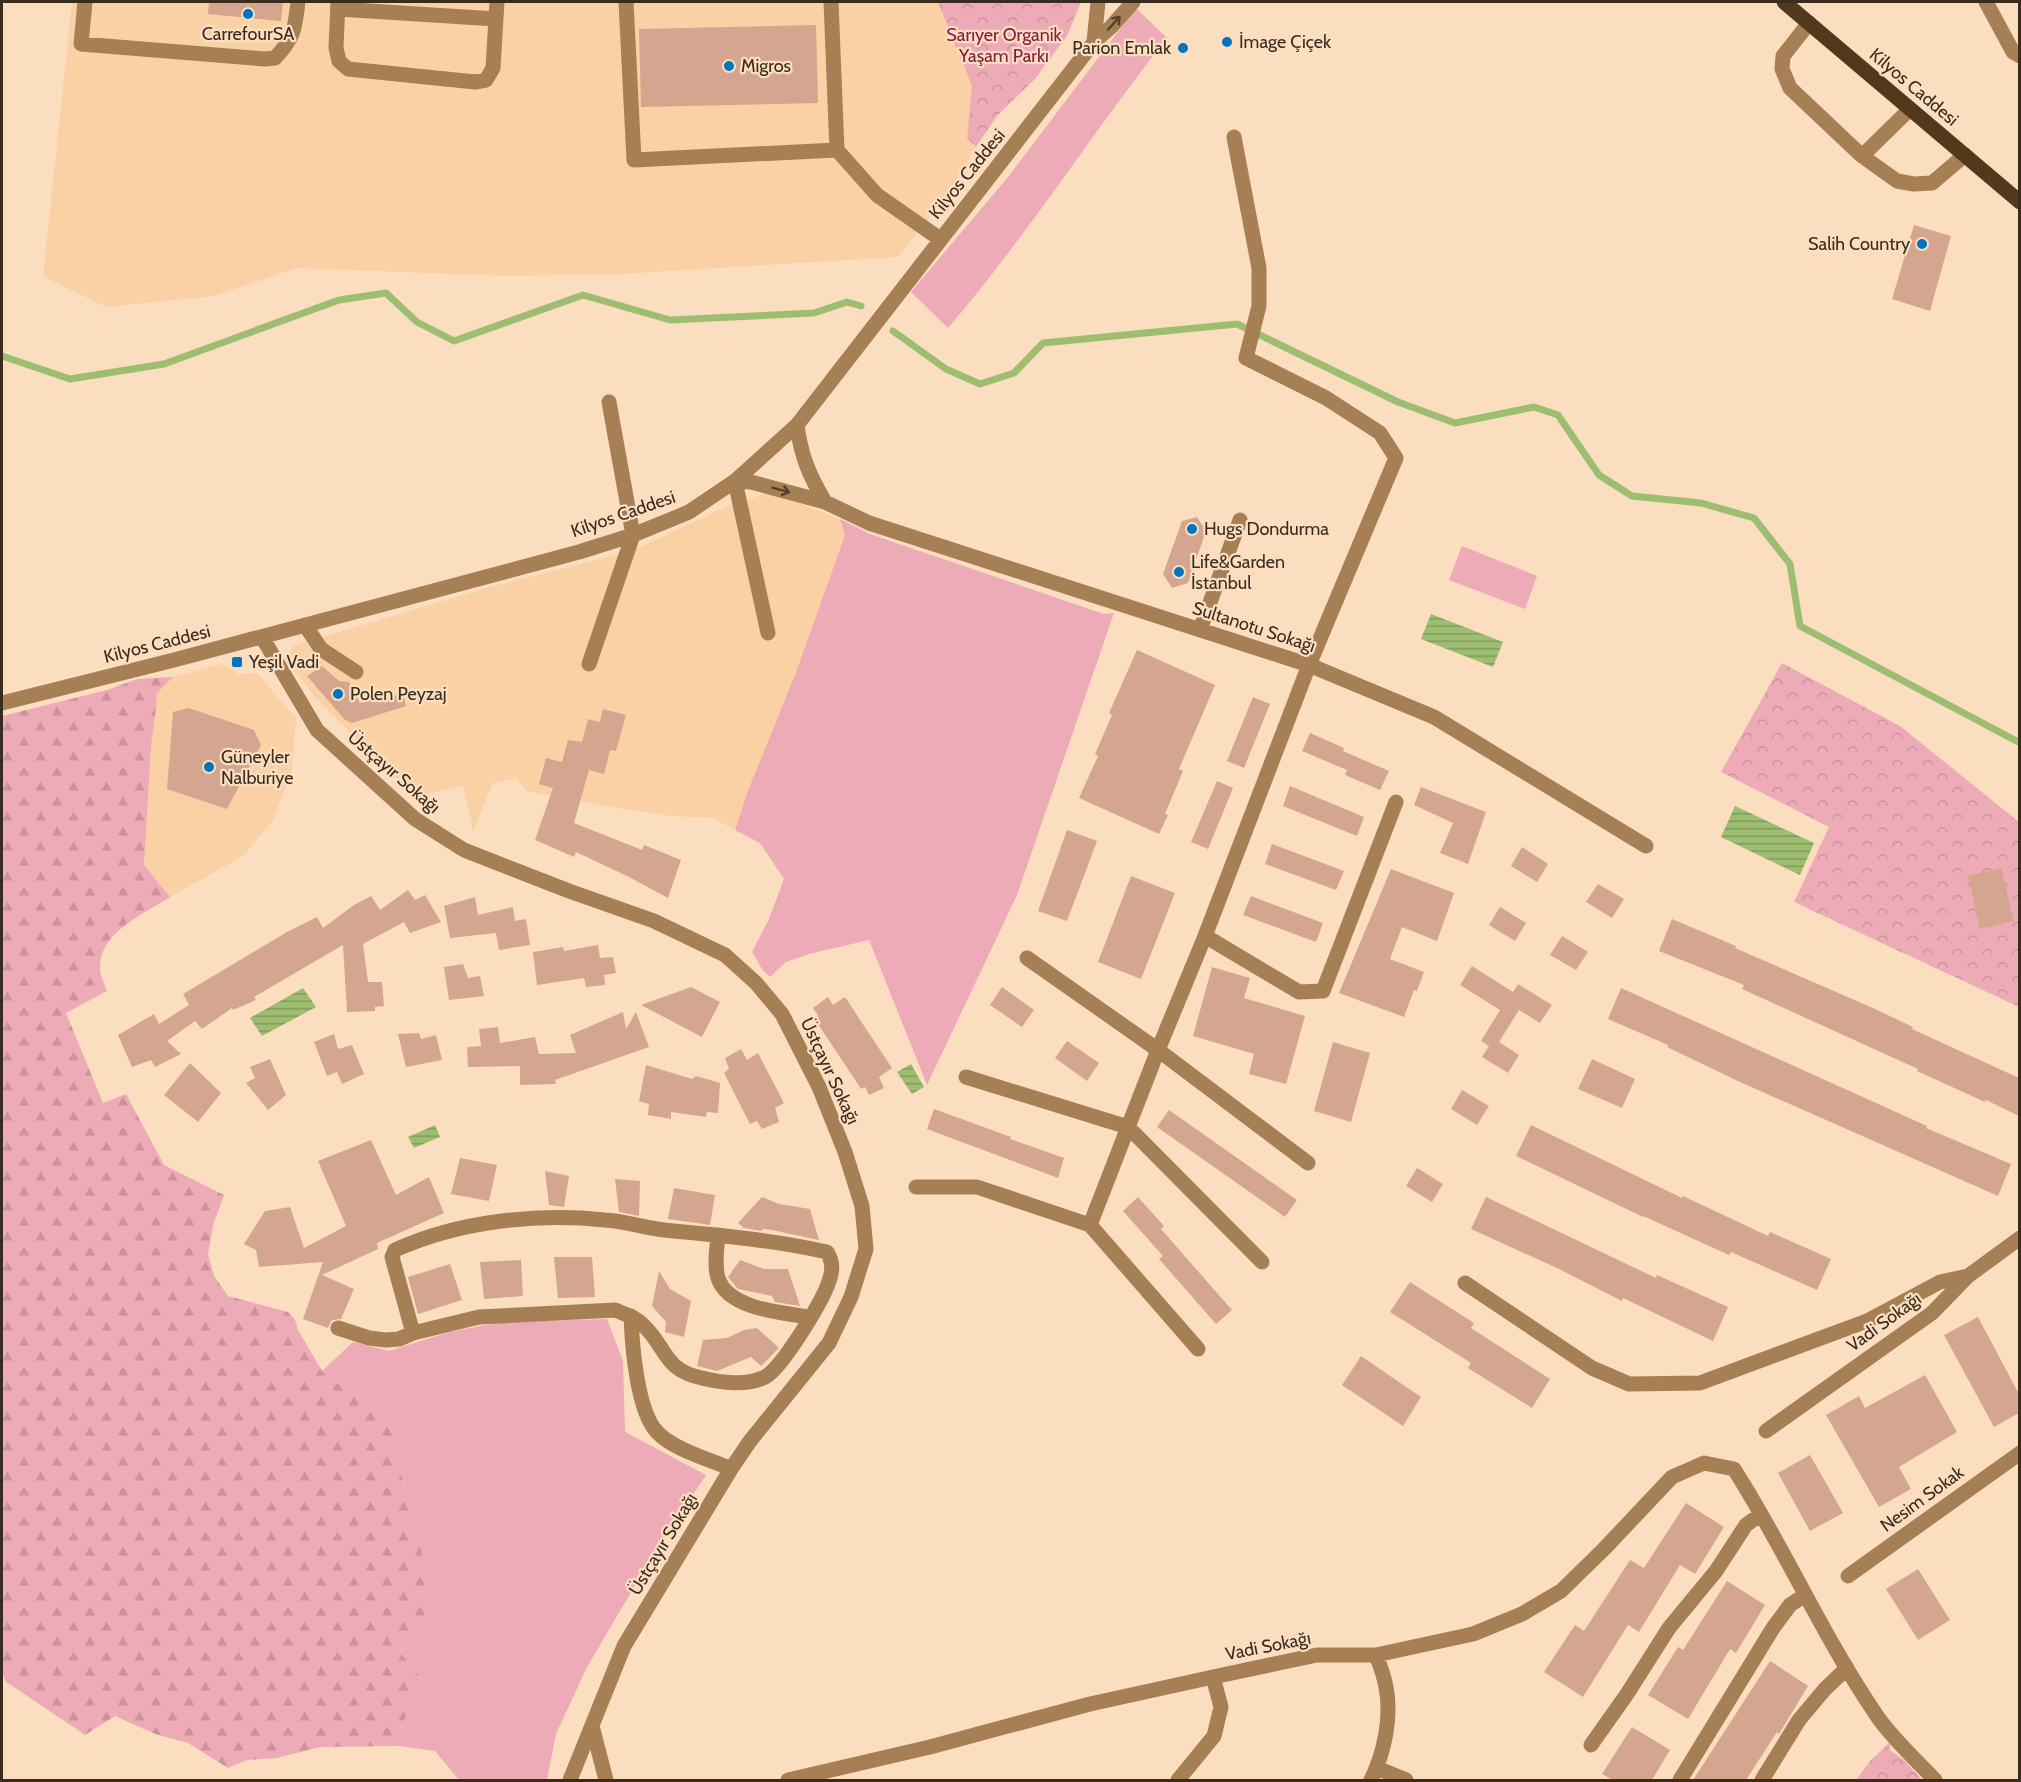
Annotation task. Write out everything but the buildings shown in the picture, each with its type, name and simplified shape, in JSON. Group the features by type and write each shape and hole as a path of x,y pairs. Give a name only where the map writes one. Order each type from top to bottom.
{"main road":[{"name":"Kilyos Caddesi","path":"1784,2 2019,202"}],"street":[{"path":"85,2 81,44 265,59 275,58 285,48 295,30 298,2"},
{"path":"496,19 338,5 336,48 339,62 348,69 475,82 486,80 493,68 496,19 497,2"},
{"path":"626,2 634,160 837,150"},
{"path":"831,2 837,150 877,195 940,239"},
{"path":"1094,42 1098,2"},
{"name":"Kilyos Caddesi","path":"2,703 174,660 567,555 633,535 689,512 735,481 797,425 1094,42 1133,2"},
{"path":"1986,2 2013,52 2019,56"},
{"path":"1809,23 1783,56 1782,69 1790,88 1862,156 1897,181 1914,184 1932,183 1965,155"},
{"path":"1862,156 1910,109"},
{"path":"1090,1225 1205,936 1309,665 1396,458 1380,433 1326,398 1246,358 1259,306 1258,268 1234,137"},
{"path":"589,664 633,535 609,402"},
{"path":"797,425 800,451 825,502"},
{"path":"735,481 768,633"},
{"name":"Sultanotu Sokağı","path":"735,481 752,482 825,502 879,526 1309,665 1434,717 1646,846"},
{"path":"1200,630 1240,520"},
{"path":"305,625 321,649 356,672"},
{"name":"Üstçayır Sokağı","path":"262,636 317,730 415,819 464,850 568,891 654,921 725,955 756,983 782,1014 819,1087 845,1152 861,1206 866,1249 851,1297 830,1343 750,1441 624,1646 570,1780"},
{"path":"1205,936 1299,992 1323,991 1396,802"},
{"path":"1027,958 1158,1050 1308,1163"},
{"path":"966,1077 1128,1127 1262,1262"},
{"path":"916,1187 977,1186 1090,1225 1198,1349"},
{"path":"338,1328 369,1338 386,1340 399,1339 413,1333 479,1317 615,1310 631,1316 643,1325 668,1360 681,1372 721,1382 748,1382 766,1376 782,1360 823,1296 831,1277 832,1260 827,1252 805,1247 658,1229 607,1220 571,1218 476,1225 439,1233 395,1250 392,1257 413,1333"},
{"path":"718,1235 717,1277 725,1291 744,1304 810,1317"},
{"name":"Vadi Sokağı","path":"1766,1431 1932,1312 1968,1276 2019,1238"},
{"path":"1465,1284 1592,1368 1629,1384 1700,1383 1867,1321 1940,1282 1968,1276"},
{"path":"631,1316 633,1353 646,1415 657,1432 673,1444 731,1469"},
{"name":"Nesim Sokak","path":"1848,1576 2019,1453"},
{"name":"Vadi Sokağı","path":"788,1780 930,1747 1090,1704 1213,1677 1317,1655 1376,1655 1473,1634 1522,1614 1562,1591 1672,1477 1704,1463 1734,1469 1761,1514"},
{"path":"1591,1745 1669,1628 1716,1571 1746,1525 1761,1514 1805,1595 1878,1718 1935,1780"},
{"path":"1680,1780 1773,1628 1790,1605 1805,1595"},
{"path":"1376,1655 1386,1687 1389,1720 1374,1774 1406,1780"},
{"path":"1762,1780 1799,1720 1825,1689 1847,1668"},
{"path":"1179,1780 1214,1736 1221,1707 1213,1677"},
{"path":"592,1726 606,1780"}],"shaded area":[{"path":"72,2 938,2 972,86 967,138 976,147 951,191 898,257 621,274 507,276 297,268 214,296 106,307 43,276"},
{"path":"769,492 840,519 845,535 795,675 747,793 735,830 713,818 672,816 526,791 517,778 493,783 473,831 463,786 414,797 315,697 288,662 293,646 486,588 631,551 724,508"},
{"path":"1431,614 1503,642 1493,667 1421,639"},
{"path":"221,664 239,674 257,673 296,718 292,769 274,819 243,856 170,897 144,865 151,746 157,693 173,677"},
{"path":"1735,806 1814,843 1800,875 1721,837"},
{"path":"303,988 316,1007 262,1036 250,1018"},
{"path":"911,1064 924,1087 912,1094 897,1072"},
{"path":"435,1125 440,1137 414,1148 408,1137"}],"green space":[{"name":"Sarıyer Organik Yaşam Parkı","path":"938,2 1081,2 1067,36 1034,80 997,116 976,147 967,138 972,86"},
{"path":"1136,8 1167,38 1005,257 948,328 911,292 1008,177"},
{"path":"840,519 870,534 1104,614 1114,613 1017,895 927,1085 869,940 809,954 786,962 770,977 763,971 752,952 769,919 784,879 760,843 735,830 747,793 795,675 845,535"},
{"path":"1462,546 1537,576 1525,609 1449,580"},
{"path":"1782,663 1900,726 2019,822 2019,1007 1794,902 1829,827 1721,772"},
{"path":"173,677 157,693 151,746 144,865 170,897 117,932 103,952 100,964 107,991 66,1013 103,1103 126,1094 164,1165 224,1195 213,1225 208,1254 214,1276 228,1296 288,1312 295,1320 298,1330 322,1371 346,1390 381,1405 395,1441 405,1492 426,1568 424,1617 400,1652 422,1680 406,1715 399,1746 320,1747 277,1758 247,1760 228,1768 188,1743 155,1734 115,1716 85,1735 5,1681 2,1671 2,716 107,690 137,679"},
{"path":"607,1319 623,1361 625,1432 706,1475 656,1550 587,1667 556,1734 547,1780 459,1780 435,1751 399,1746 406,1715 422,1680 400,1652 424,1617 395,1441 381,1405 346,1390 322,1371 353,1342 389,1351 449,1332 502,1322"},
{"path":"1890,1742 1890,1750 1904,1760 1922,1780 1856,1780 1870,1761"}],"waterway":[{"path":"2,356 70,379 164,364 339,300 386,293 417,322 454,341 583,295 670,320 814,313 847,302 861,306"},
{"path":"893,331 946,369 980,384 1014,373 1043,343 1237,324 1398,402 1455,423 1534,407 1558,415 1599,475 1632,496 1701,503 1754,518 1790,564 1800,626 2020,743"}],"place":[{"name":"CarrefourSA","path":"248,14"},
{"name":"İmage Çiçek","path":"1227,42"},
{"name":"Parion Emlak","path":"1183,48"},
{"name":"Migros","path":"729,66"},
{"name":"Salih Country","path":"1922,244"},
{"name":"Hugs Dondurma","path":"1192,529"},
{"name":"Life&Garden İstanbul","path":"1179,572"},
{"name":"Yeşil Vadi","path":"237,662"},
{"name":"Polen Peyzaj","path":"338,694"},
{"name":"Güneyler Nalburiye","path":"209,767"}]}
